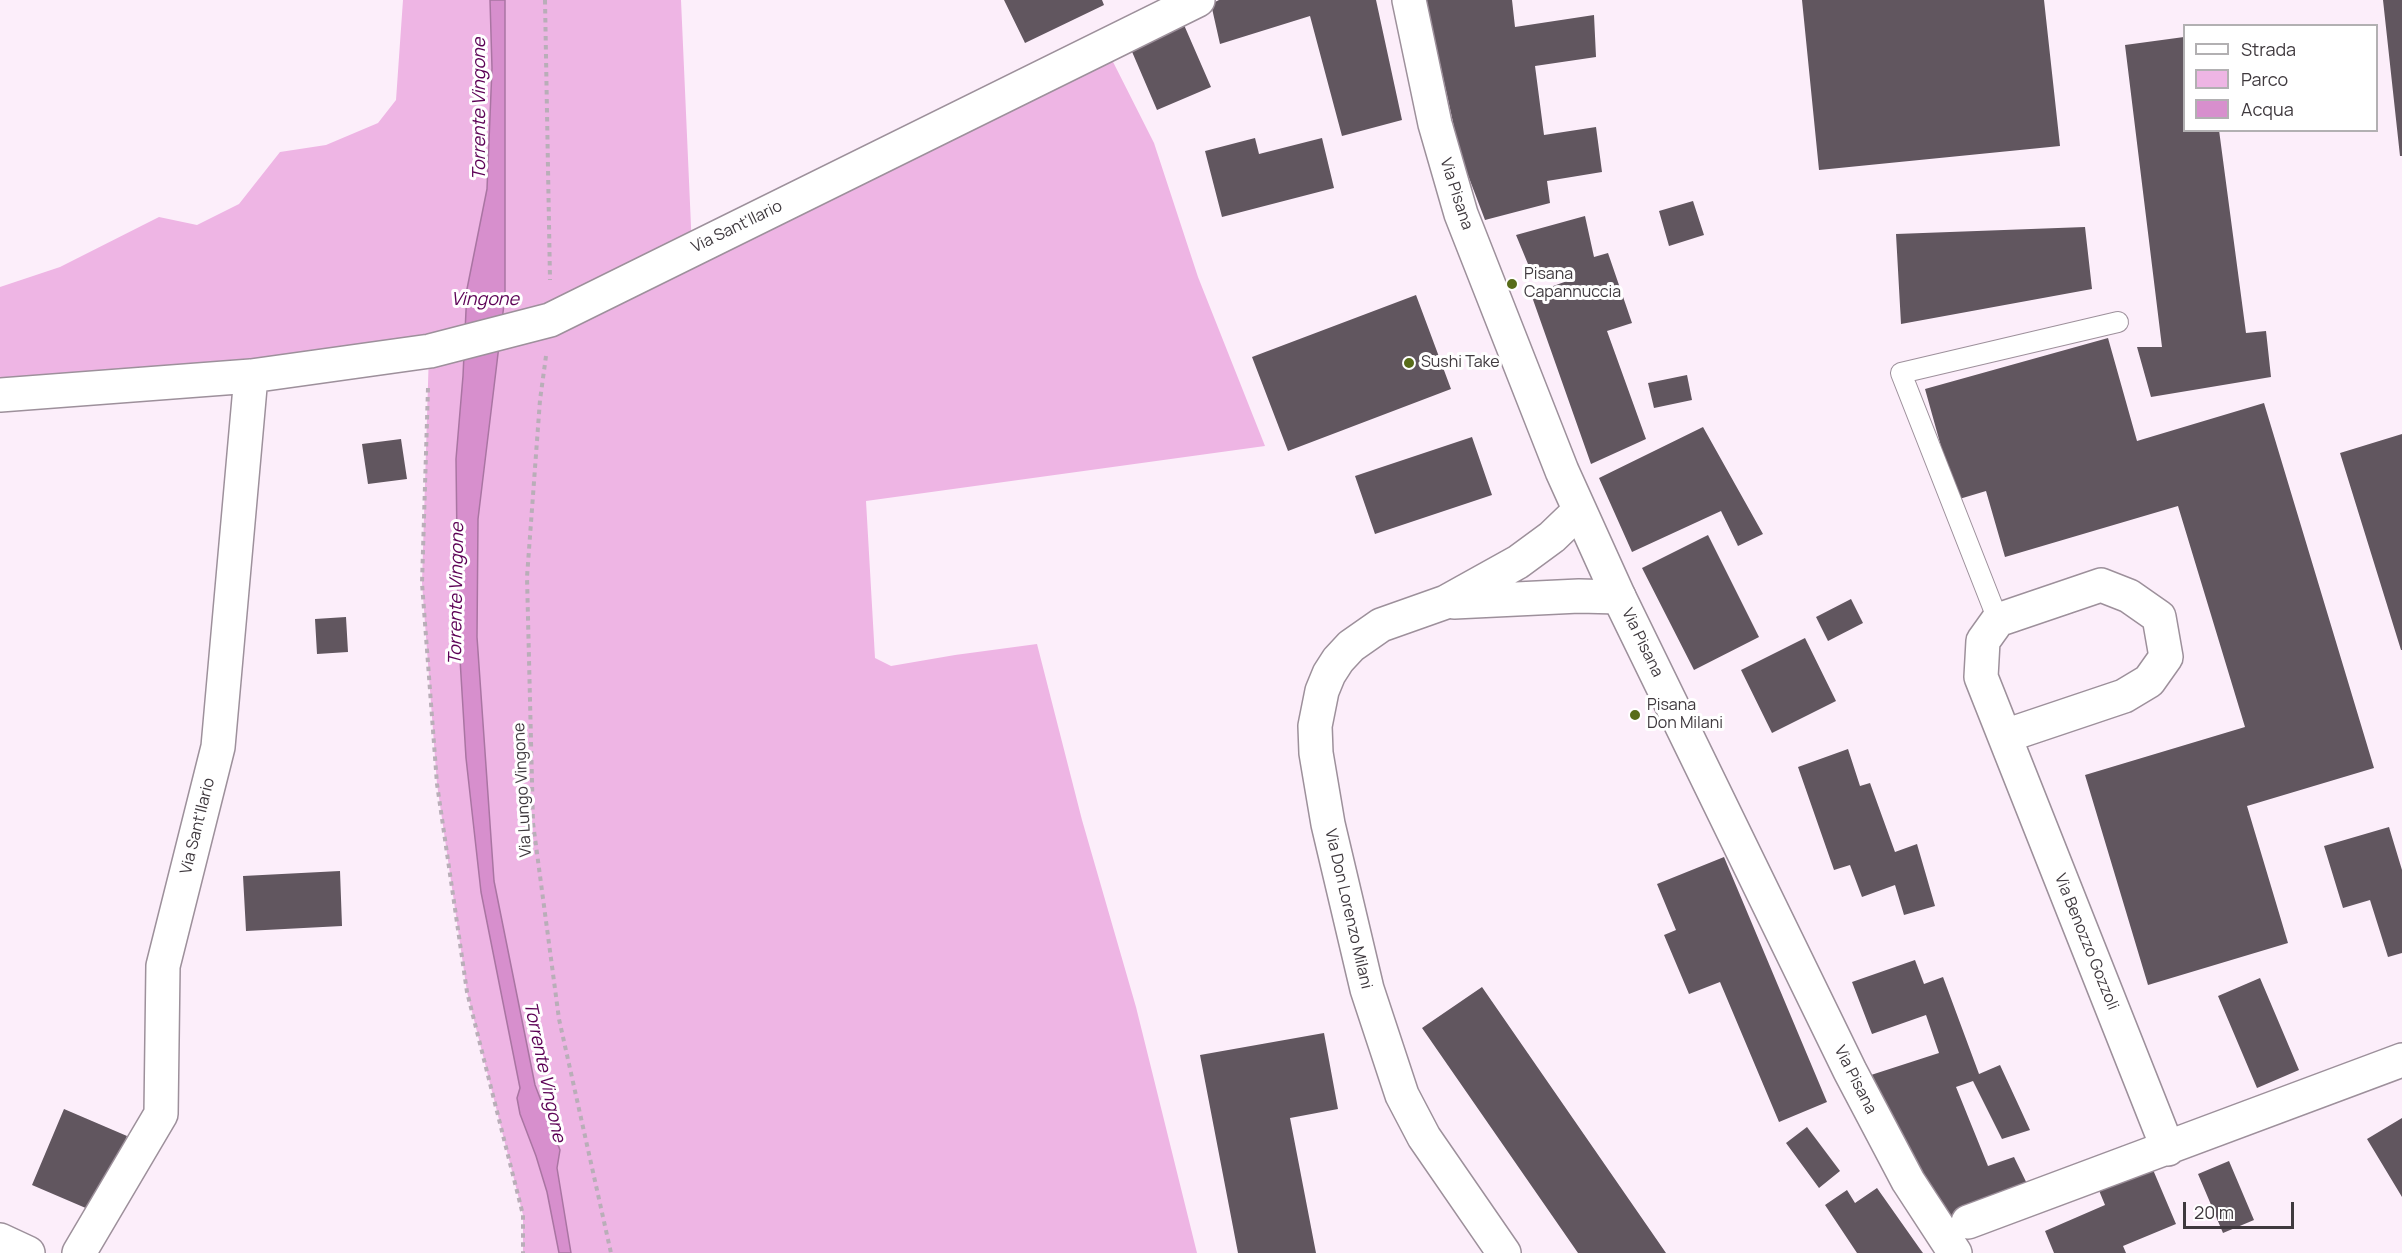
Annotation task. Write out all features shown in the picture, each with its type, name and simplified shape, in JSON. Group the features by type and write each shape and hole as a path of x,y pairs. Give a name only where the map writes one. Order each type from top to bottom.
{"street":[{"name":"Via Sant'Ilario","path":"0,395 251,376 430,351 550,320 1198,0"},
{"name":"Via Pisana","path":"1409,0 1435,124 1461,213 1494,302 1580,511 1850,1071 1908,1181 1955,1253"},
{"name":"Via Sant'Ilario","path":"79,1253 161,1114 162,966 218,747 251,376"},
{"name":"Via Don Lorenzo Milani","path":"1504,1253 1424,1137 1402,1095 1367,989 1328,824 1316,753 1316,726 1322,691 1329,674 1351,646 1381,625 1446,602 1536,550 1580,511"},
{"path":"1998,620 2101,585 2129,596 2159,617 2166,657 2149,681 2124,696 2005,736"},
{"name":"Via Don Lorenzo Milani","path":"1446,602 1579,596 1620,597"},
{"name":"Via Benozzo Gozzoli","path":"1998,620 1983,640 1981,677 2168,1149"},
{"path":"1968,1222 2402,1060"},
{"path":"0,1240 28,1253"}],"lane":[{"path":"1998,620 1901,373 2118,322"}],"path":[{"name":"Via Lungo Vingone","path":"545,0 550,320 540,400 527,577 533,823 559,1019 611,1253"},
{"path":"430,351 422,583 437,784 467,992 524,1215 523,1253"}],"green space":[{"path":"403,0 681,0 692,249 1105,46 1154,143 1198,277 1265,446 866,501 875,658 891,666 1037,644 1082,820 1136,1007 1197,1253 523,1253 523,1215 467,992 437,784 422,583 429,351 0,395 0,287 60,267 159,217 197,225 239,204 280,152 326,145 378,123 396,100"}],"water":[{"name":"Vingone","path":"490,0 505,0 505,296 478,519 477,637 494,881 535,1085 560,1150 557,1168 571,1253 559,1253 547,1192 520,1114 517,1098 520,1088 481,892 466,758 458,626 456,459 467,289 487,189 492,68"}],"building":[{"path":"1004,0 1102,0 1104,5 1025,43"},
{"path":"1219,0 1376,0 1402,120 1342,136 1310,16 1220,44 1211,4"},
{"path":"1426,0 1512,0 1515,27 1594,15 1596,57 1535,66 1544,135 1596,127 1602,172 1547,181 1550,203 1485,220 1460,154"},
{"path":"1802,0 2044,0 2060,146 1819,170"},
{"path":"2383,0 2402,0 2402,156 2400,156"},
{"path":"1181,18 1211,87 1157,110 1127,40"},
{"path":"2183,37 2183,132 2219,132 2246,333 2266,331 2271,377 2151,397 2137,347 2162,347 2125,45"},
{"path":"1255,138 1259,154 1322,138 1334,188 1222,217 1205,151"},
{"path":"1693,201 1704,235 1669,246 1659,211"},
{"path":"1585,216 1594,257 1608,253 1632,323 1607,331 1646,439 1591,464 1531,294 1570,280 1565,269 1535,281 1516,235"},
{"path":"2085,227 2092,289 1901,324 1896,234"},
{"path":"1416,295 1451,389 1288,451 1252,357"},
{"path":"2108,338 2137,441 2264,403 2374,768 2247,806 2288,943 2148,985 2085,775 2245,727 2178,506 2005,557 1986,491 1956,500 1925,389"},
{"path":"1687,375 1692,400 1654,408 1648,383"},
{"path":"1703,427 1763,534 1738,546 1721,511 1632,552 1599,478"},
{"path":"2402,434 2402,650 2401,650 2340,453"},
{"path":"1472,437 1492,495 1375,534 1355,476"},
{"path":"401,439 407,479 368,484 362,444"},
{"path":"1708,535 1759,637 1694,670 1642,568"},
{"path":"1851,599 1863,623 1828,641 1816,617"},
{"path":"346,617 348,652 317,654 315,619"},
{"path":"1805,638 1836,701 1772,733 1741,670"},
{"path":"1848,749 1860,786 1870,783 1895,852 1917,844 1935,906 1904,915 1895,885 1862,897 1850,865 1834,870 1798,767"},
{"path":"2389,827 2402,870 2402,953 2388,957 2370,900 2343,908 2324,846"},
{"path":"1724,857 1827,1102 1779,1122 1720,982 1689,994 1664,935 1676,930 1657,884"},
{"path":"340,871 342,926 246,931 243,876"},
{"path":"1915,960 1924,984 1943,977 1979,1074 2000,1065 2030,1130 2002,1139 1973,1081 1956,1087 1988,1166 2014,1157 2030,1190 1946,1224 1871,1075 1939,1053 1926,1015 1872,1034 1852,982"},
{"path":"2260,978 2299,1070 2257,1088 2218,996"},
{"path":"1482,987 1666,1253 1578,1253 1422,1028"},
{"path":"1324,1033 1338,1109 1290,1118 1316,1253 1238,1253 1200,1055"},
{"path":"64,1109 127,1136 95,1212 32,1185"},
{"path":"2402,1118 2402,1197 2367,1139"},
{"path":"1807,1127 1840,1171 1819,1188 1786,1143"},
{"path":"2229,1161 2254,1220 2223,1233 2198,1174"},
{"path":"2151,1165 2176,1224 2123,1246 2126,1253 2054,1253 2045,1231 2105,1205 2098,1188"},
{"path":"1877,1188 1923,1253 1857,1253 1825,1205 1847,1190 1855,1203"}],"place":[{"name":"Pisana Capannuccia","path":"1512,284"},
{"name":"Sushi Take","path":"1409,363"},
{"name":"Pisana Don Milani","path":"1635,715"}],"water label":[{"name":"Torrente Vingone","path":"480,109"},
{"name":"Torrente Vingone","path":"457,594"},
{"name":"Torrente Vingone","path":"544,1072"}]}
